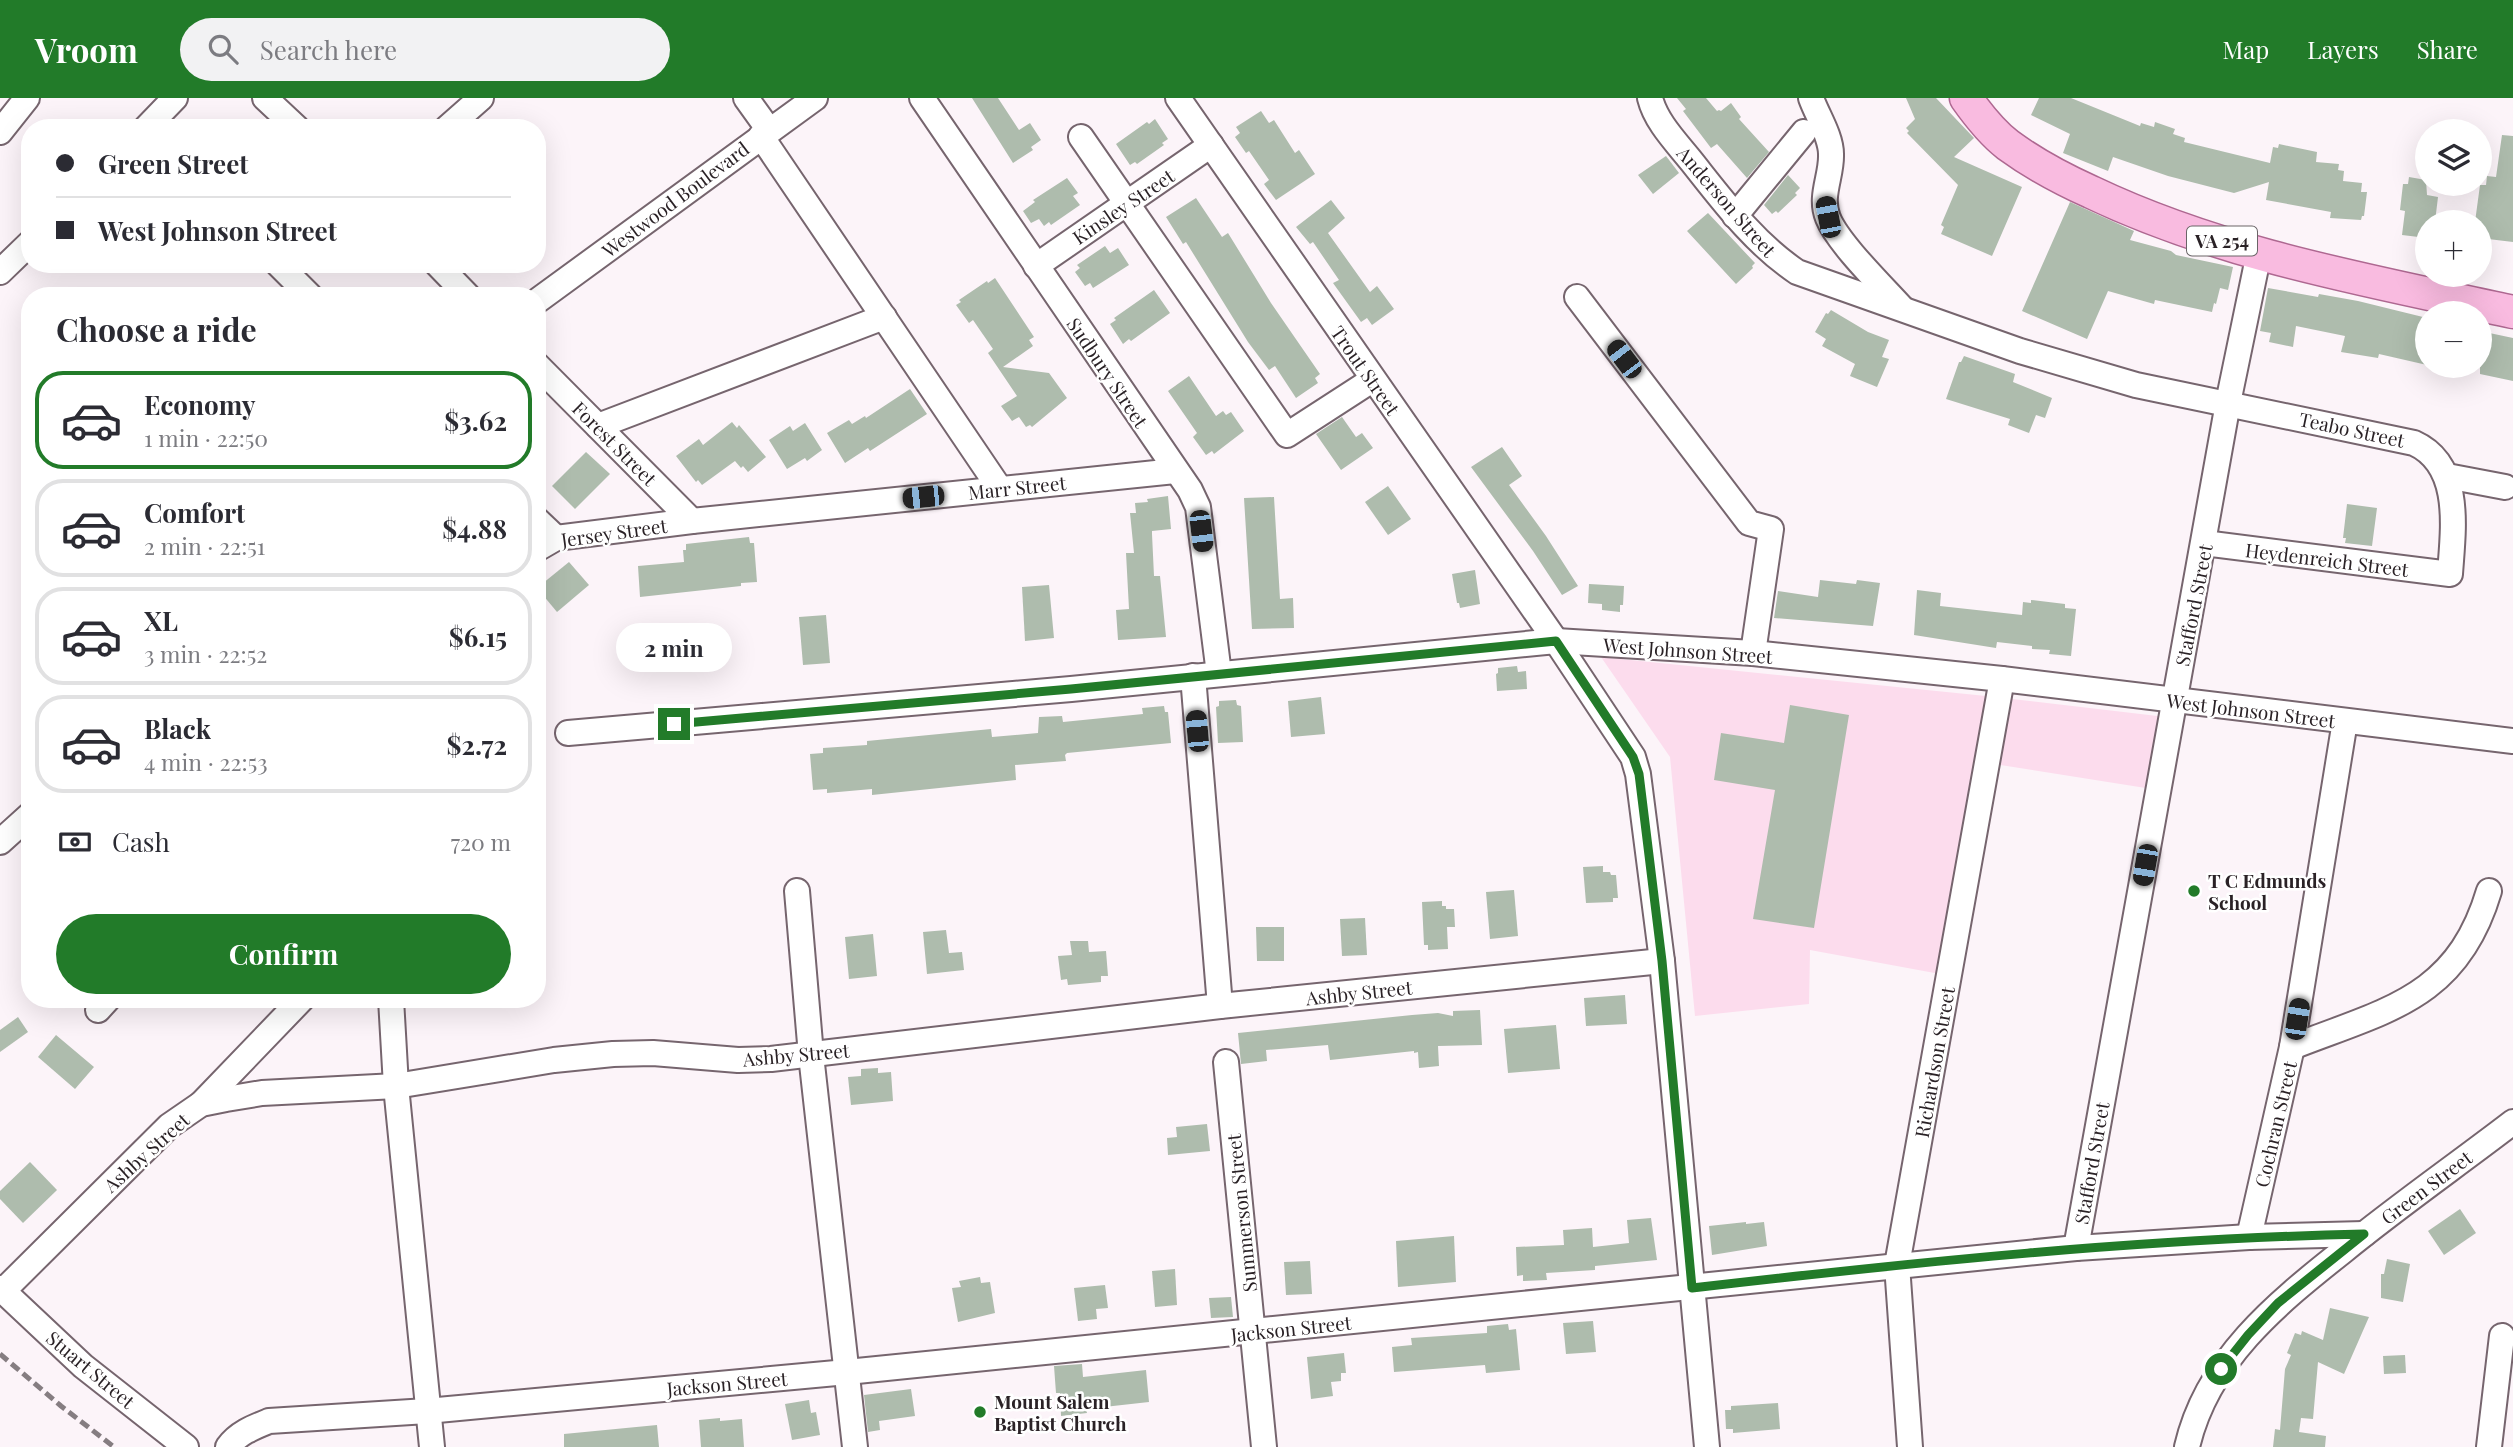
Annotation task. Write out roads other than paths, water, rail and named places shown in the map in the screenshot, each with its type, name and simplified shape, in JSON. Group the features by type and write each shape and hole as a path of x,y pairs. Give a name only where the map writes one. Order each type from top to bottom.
{"main road":[{"name":"VA 254","path":"1966,98 1983,122 2007,144 2042,168 2111,202 2167,225 2259,253 2513,312"}],"street":[{"path":"0,132 27,98"},
{"path":"155,119 175,98"},
{"path":"265,98 287,119"},
{"path":"457,119 481,98"},
{"path":"746,98 765,133 884,317 999,489"},
{"name":"Westwood Boulevard","path":"546,295 815,98"},
{"name":"Sudbury Street","path":"922,98 1190,490 1198,507 1219,674"},
{"name":"Trout Street","path":"1178,98 1556,641 1633,757 1639,774 1662,961 1707,1447"},
{"name":"Anderson Street","path":"1650,98 1666,130 1735,216 1776,258 1797,272 2066,365 2136,385 2228,402"},
{"name":"Anderson Street","path":"1811,98 1830,145 1825,202 1828,217 1851,250 1903,310"},
{"path":"1735,216 1804,132"},
{"path":"1081,137 1287,435 1372,380"},
{"name":"Kinsley Street","path":"1036,266 1211,145"},
{"path":"0,272 21,252"},
{"name":"Stafford Street","path":"2076,1248 2228,402 2259,253"},
{"path":"287,273 301,287"},
{"path":"446,273 459,287"},
{"path":"1577,297 1749,523 1771,528 1754,653"},
{"path":"598,426 884,317"},
{"name":"Forest Street","path":"546,374 692,521"},
{"name":"Teabo Street","path":"2228,402 2414,443 2431,452 2447,476"},
{"name":"Marr Street","path":"692,521 1175,471"},
{"path":"2447,476 2505,487"},
{"name":"Heydenreich Street","path":"2204,543 2450,575 2452,519 2447,476"},
{"name":"Jersey Street","path":"547,544 692,521"},
{"name":"West Johnson Street","path":"568,733 1556,641 1754,653 2002,679 2513,741"},
{"path":"1193,676 1220,1006"},
{"name":"Richardson Street","path":"1910,1447 1897,1265 2002,679"},
{"name":"Cochran Street","path":"2249,1237 2292,1046 2345,721"},
{"path":"0,842 21,823"},
{"path":"797,891 811,1055 855,1447"},
{"path":"2292,1046 2405,1003 2425,989 2444,972 2463,947 2479,920 2489,891"},
{"name":"Ashby Street","path":"1,1289 169,1126 201,1104 262,1093 396,1086 554,1060 613,1054 653,1053 738,1060 811,1055 1220,1006 1662,961"},
{"path":"201,1104 293,1008"},
{"path":"392,1008 396,1086 432,1447"},
{"name":"Summerson Street","path":"1226,1062 1264,1447"},
{"name":"Green Street","path":"2187,1447 2194,1420 2208,1390 2248,1335 2278,1303 2364,1234 2513,1122"},
{"name":"Jackson Street","path":"228,1447 233,1440 250,1429 269,1421 427,1411 847,1372 2076,1248 2249,1237 2364,1234"},
{"name":"Stuart Street","path":"1,1289 83,1366 186,1447"},
{"path":"2489,1447 2502,1336"}],"railway":[{"path":"0,1354 114,1447"}],"place":[{"name":"T C Edmunds School","path":"2194,891"},
{"name":"Mount Salem Baptist Church","path":"980,1412"}]}
